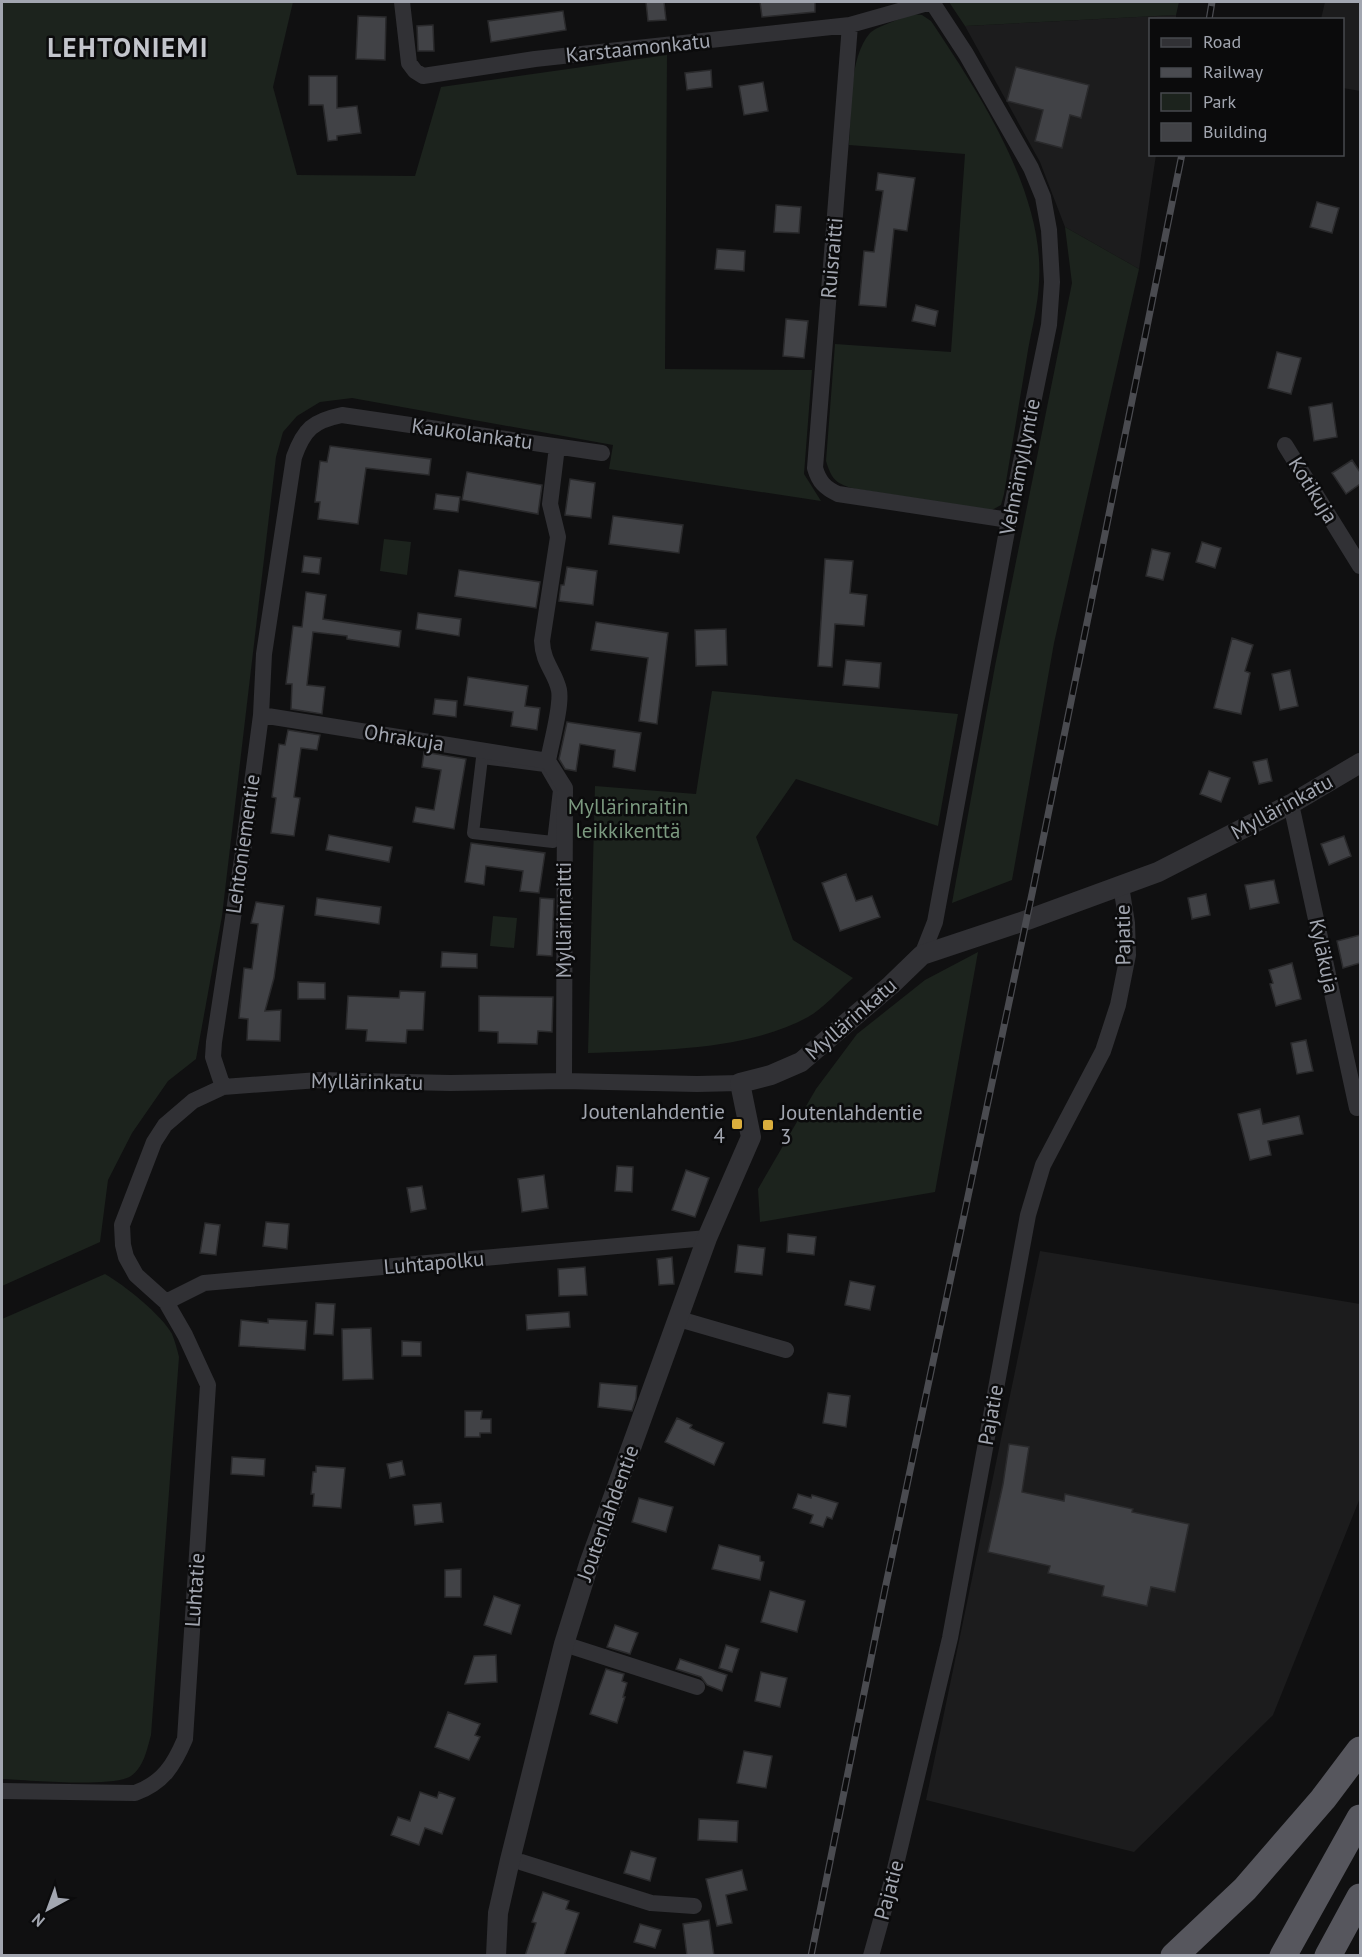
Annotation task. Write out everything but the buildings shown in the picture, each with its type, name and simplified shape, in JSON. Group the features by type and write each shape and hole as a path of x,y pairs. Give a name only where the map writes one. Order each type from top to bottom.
{"highway":[{"path":"1174,1956 1245,1889 1323,1799 1360,1750"},
{"path":"1283,1956 1360,1818"},
{"path":"1328,1956 1360,1897"}],"street":[{"name":"Karstaamonkatu","path":"402,2 409,63 423,76 535,59 850,25 932,2"},
{"name":"Vehnämyllyntie","path":"922,955 935,922 1009,520 1049,325 1052,282 1049,230 1043,197 1031,168 966,54 932,2"},
{"name":"Ruisraitti","path":"850,25 815,468 818,479 826,488 838,494 1009,520"},
{"name":"Kaukolankatu","path":"342,415 602,453"},
{"name":"Lehtoniementie","path":"223,1087 213,1057 214,1042 261,715 264,654 294,457 300,441 309,429 323,419 342,415"},
{"name":"Kotikuja","path":"1285,445 1360,566"},
{"path":"548,760 560,699 556,680 543,653 542,641 558,537 550,504 557,447"},
{"name":"Ohrakuja","path":"261,715 548,760"},
{"path":"482,758 545,766 559,790 553,842 473,833 482,758"},
{"name":"Myllärinraitti","path":"548,760 564,788 564,1081"},
{"name":"Myllärinkatu","path":"223,1087 319,1080 697,1084 740,1083 771,1075 801,1062 891,985 922,955 1027,920 1158,872 1292,804 1360,763"},
{"name":"Kyläkuja","path":"1292,804 1357,1108"},
{"name":"Pajatie","path":"871,1956 893,1877 950,1638 1028,1215 1043,1165 1102,1051 1118,1005 1128,955 1127,923 1121,886"},
{"name":"Joutenlahdentie","path":"496,1956 498,1913 564,1644 589,1564 707,1238 751,1137 740,1083"},
{"name":"Luhtatie","path":"2,1791 135,1793 150,1787 164,1775 176,1761 184,1739 208,1385 185,1335 166,1302 136,1275 126,1257 122,1225 154,1142 165,1125 193,1101 223,1087"},
{"name":"Luhtapolku","path":"166,1302 204,1283 707,1238"},
{"path":"679,1319 786,1350"},
{"path":"564,1644 697,1687"},
{"path":"510,1860 651,1904 694,1906"}],"shaded area":[{"path":"1325,2 1360,2 1360,91 1344,88 1344,18 1321,18"},
{"path":"1176,15 1176,18 1149,18 1149,156 1156,156 1139,269 1065,227 1040,162 965,26"},
{"path":"1040,1251 1360,1304 1360,1498 1273,1715 1134,1852 926,1800"}],"green space":[{"path":"2,2 293,2 273,87 297,175 415,176 441,87 667,55 665,369 812,370 804,474 821,501 609,469 613,445 352,398 320,402 297,416 283,432 276,457 222,916 196,1059 168,1081 132,1133 108,1180 100,1242 2,1286"},
{"path":"949,2 1179,2 1176,15 965,26"},
{"path":"912,14 922,15 931,21 988,112 1020,179 1031,214 1038,248 1037,299 1004,494 1001,505 992,510 849,487 836,480 830,473 826,461 835,344 951,352 965,154 849,145 854,71 863,44 873,30"},
{"path":"1065,227 1139,269 1054,643 1012,880 952,903 995,666 1072,283"},
{"path":"384,539 411,542 407,575 380,571"},
{"name":"Myllärinraitin leikkikenttä","path":"712,691 958,714 938,826 796,779 756,837 793,940 853,978 808,1017 757,1037 701,1047 588,1053 595,786 696,794"},
{"path":"493,916 517,918 514,948 490,946"},
{"path":"978,952 935,1192 760,1222 758,1189 816,1089 857,1034 925,980"},
{"path":"105,1274 132,1293 160,1318 172,1334 179,1357 151,1735 139,1768 131,1776 121,1780 49,1782 2,1779 2,1319"}],"railway":[{"path":"1209,18 1212,2"},
{"path":"811,1956 885,1589 1033,889 1182,156"}],"place":[{"name":"Joutenlahdentie 4","path":"737,1124"},
{"name":"Joutenlahdentie 3","path":"768,1125"}],"district":[{"name":"LEHTONIEMI","path":"128,48"}]}
